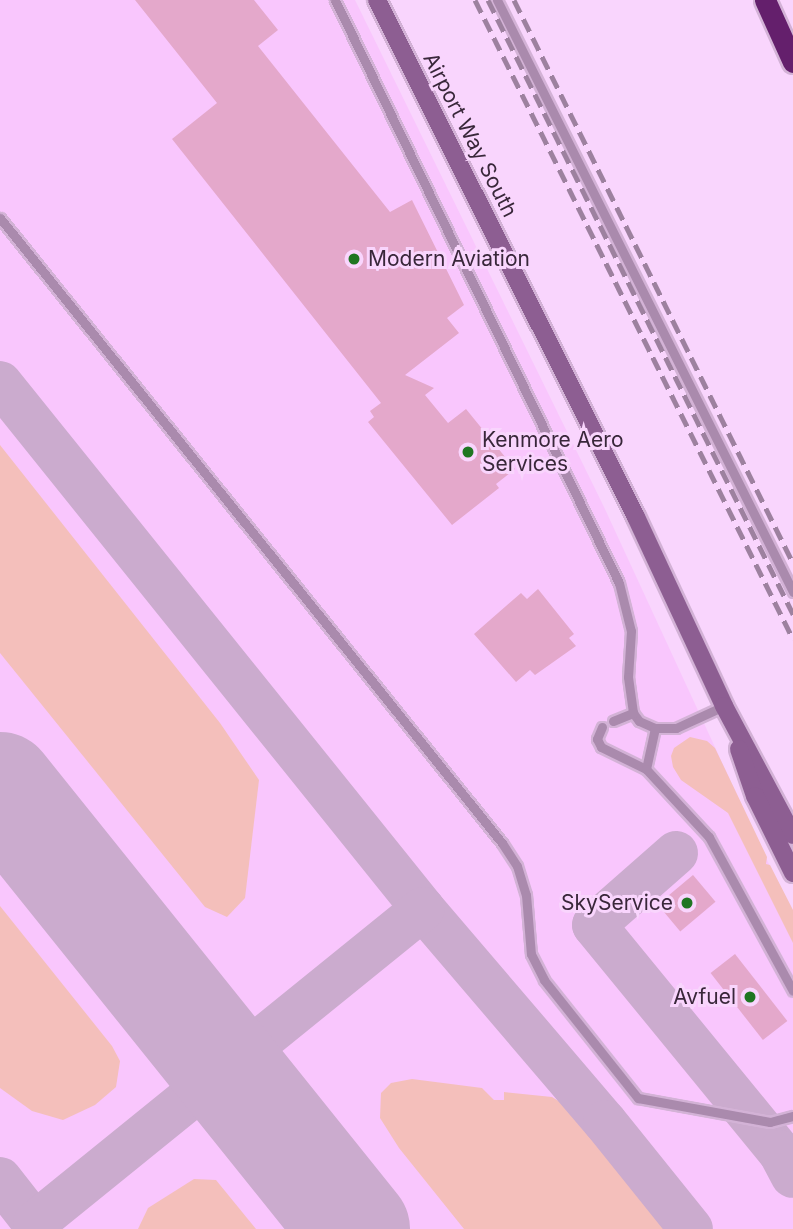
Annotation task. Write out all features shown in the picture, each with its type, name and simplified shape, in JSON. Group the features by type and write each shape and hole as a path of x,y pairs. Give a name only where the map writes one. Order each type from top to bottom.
{"highway":[{"path":"765,0 793,62"}],"main road":[{"name":"Airport Way South","path":"377,0 636,517 724,706 793,835"},
{"name":"Airport Way South","path":"724,706 755,796 793,873"}],"lane":[{"path":"335,0 619,583 631,631 628,677 633,713 639,721 655,728 676,728 724,706"},
{"path":"497,0 793,592"},
{"path":"0,218 502,843 517,866 526,895 531,954 544,980 638,1098 770,1122 793,1116"},
{"path":"613,721 633,713"},
{"path":"602,727 597,739 601,747 646,769 709,837 793,991"},
{"path":"646,769 655,728"}],"shaded area":[{"path":"0,0 355,0 604,507 793,916 793,1229 0,1229"},
{"path":"0,445 220,723 259,780 245,898 227,917 205,907 0,653"},
{"path":"690,737 707,741 715,748 767,857 766,864 770,865 793,910 793,943 728,813 681,780 673,767 671,756 674,748"},
{"path":"0,906 112,1046 120,1061 116,1087 95,1105 63,1120 32,1111 0,1088"},
{"path":"412,1079 482,1088 494,1100 504,1100 504,1092 552,1097 581,1115 674,1229 464,1229 399,1148 380,1118 381,1093 391,1083"},
{"path":"194,1179 216,1180 256,1229 138,1229 148,1208"}],"building":[{"name":"Modern Aviation","path":"135,0 254,0 278,30 258,46 390,212 412,200 464,305 447,318 459,333 405,375 434,388 425,395 448,423 466,409 515,469 496,484 499,488 452,525 368,422 374,417 370,411 381,403 172,139 217,103"},
{"path":"538,589 574,634 569,638 576,646 535,675 530,670 516,682 474,634 521,593 527,599"},
{"name":"SkyService","path":"693,875 715,902 680,931 658,905"},
{"name":"Avfuel","path":"735,954 787,1021 763,1040 711,973"}],"taxiway":[{"path":"0,383 423,909 605,1122 691,1229"},
{"path":"676,853 594,925 780,1152 793,1176"},
{"path":"35,1223 423,909"},
{"path":"0,1179 39,1229"}],"runway":[{"path":"0,787 355,1229"}],"railway":[{"path":"475,0 793,639"},
{"path":"488,0 793,614"},
{"path":"514,0 793,563"}],"place":[{"name":"Modern Aviation","path":"354,259"},
{"name":"Kenmore Aero Services","path":"468,452"},
{"name":"SkyService","path":"687,903"},
{"name":"Avfuel","path":"750,997"}]}
